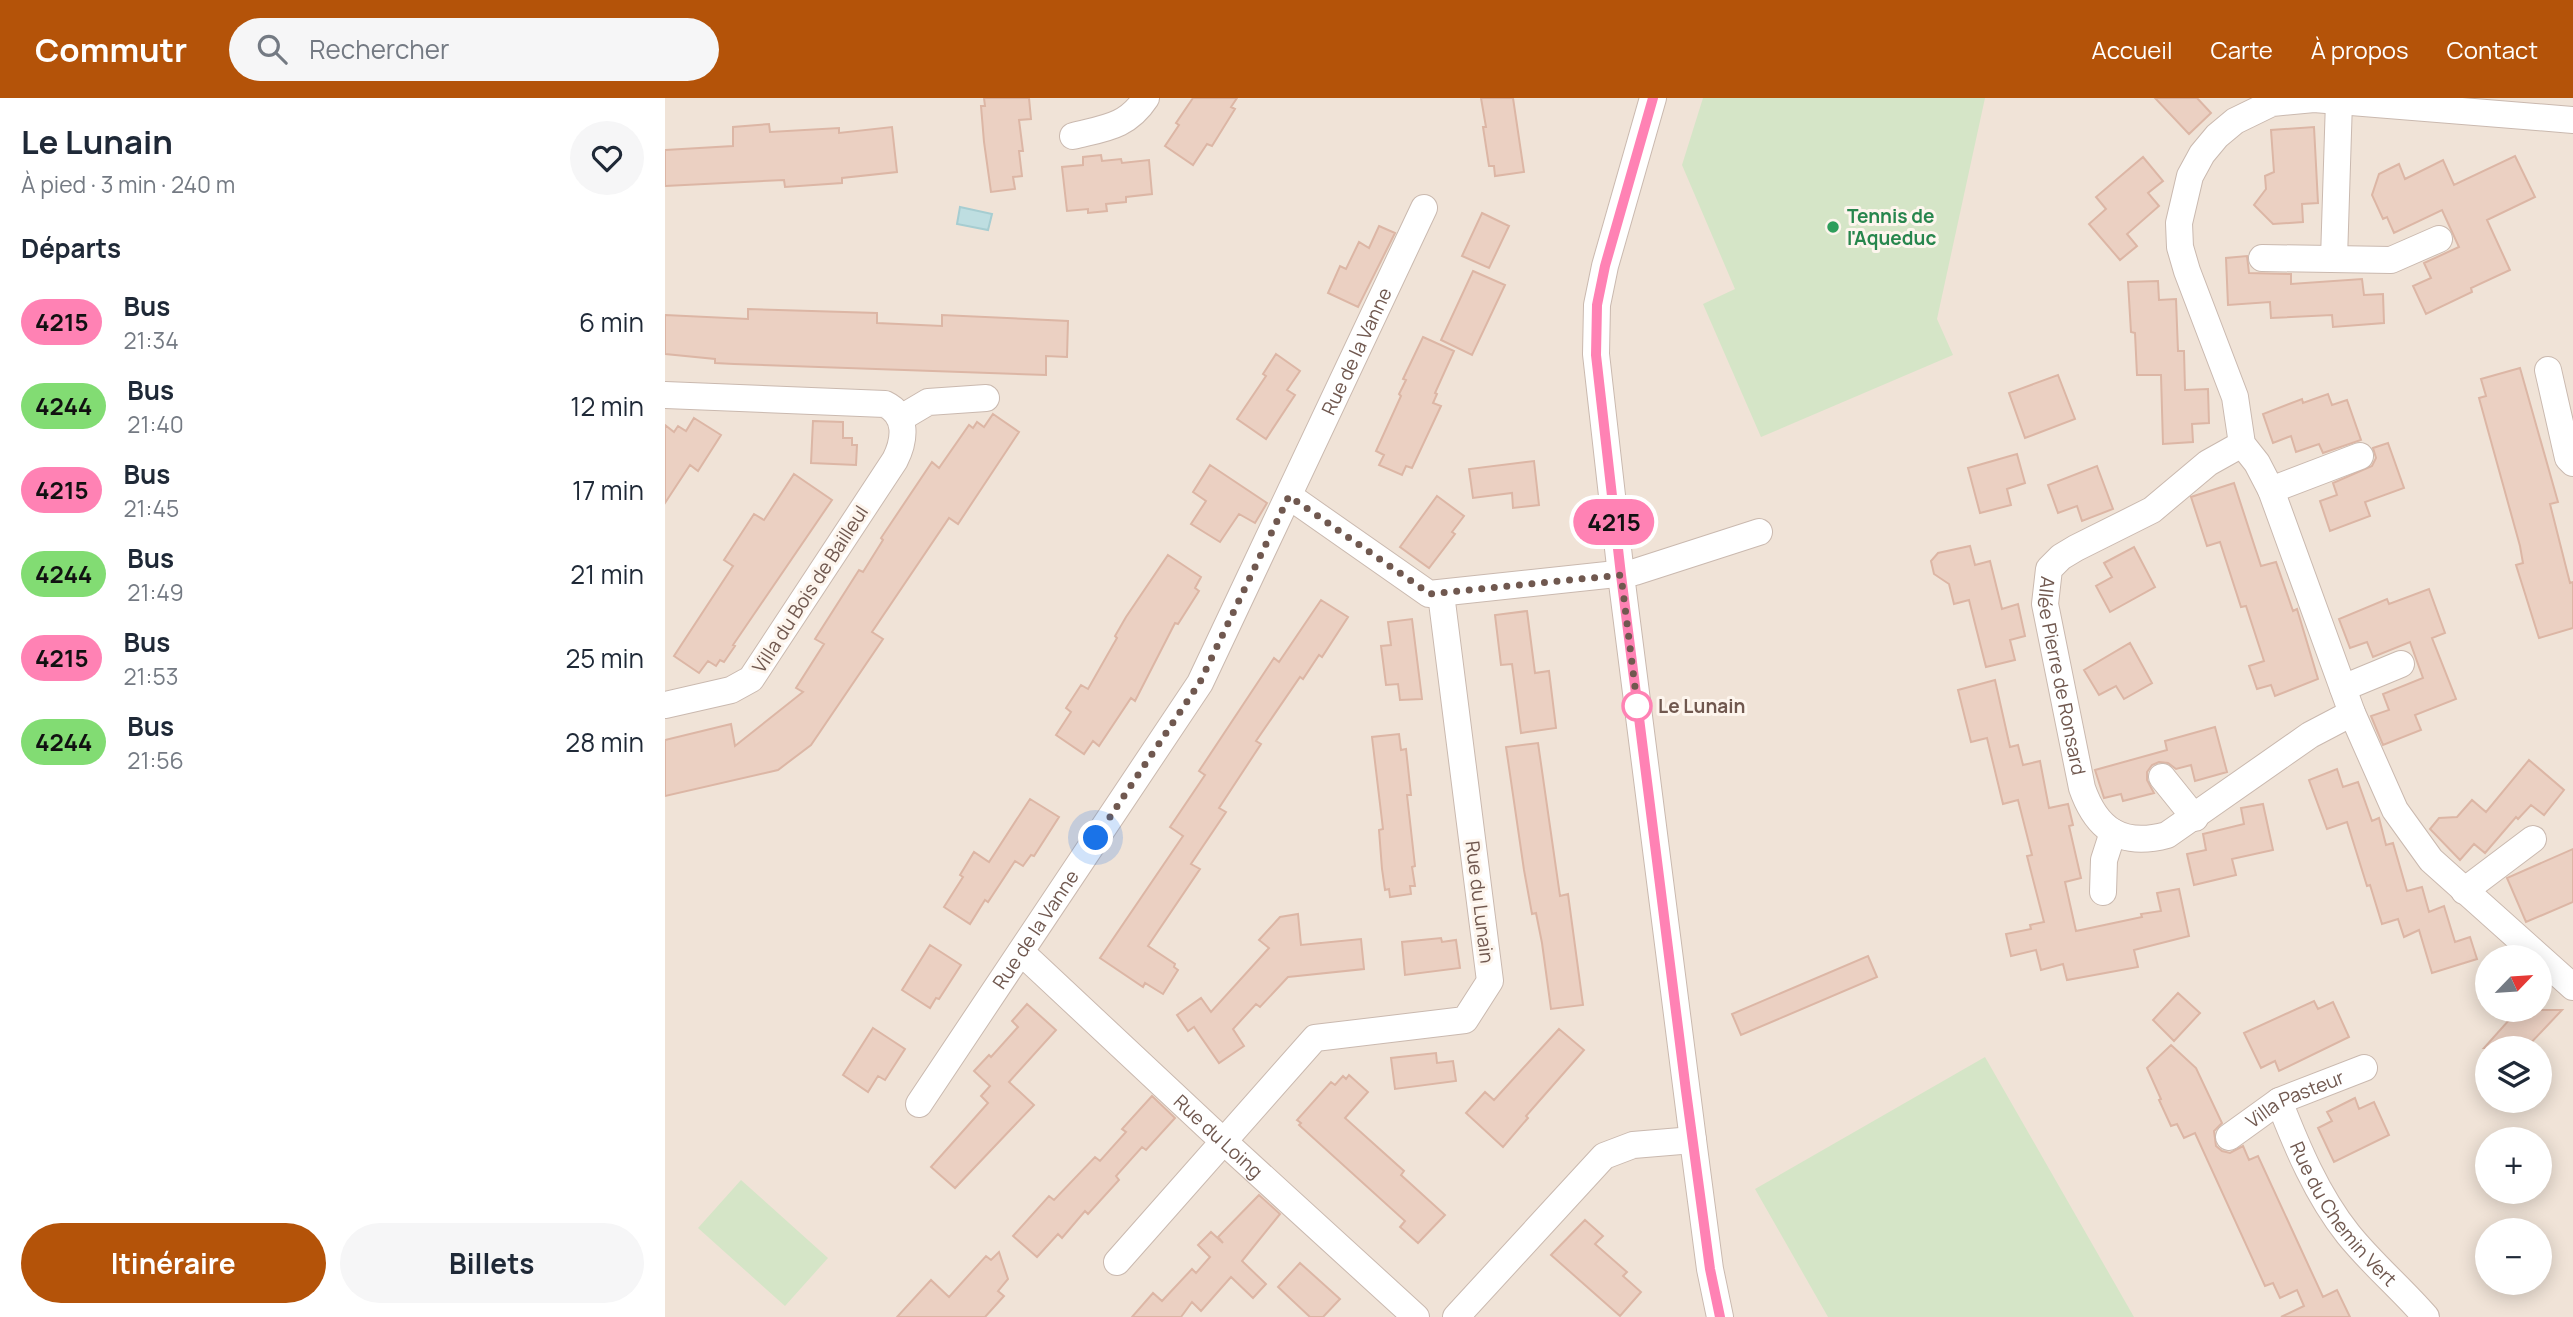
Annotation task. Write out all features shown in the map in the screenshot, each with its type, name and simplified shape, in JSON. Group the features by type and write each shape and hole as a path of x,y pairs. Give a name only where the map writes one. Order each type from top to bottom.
{"street":[{"path":"1073,136 1115,126 1127,120 1137,112 1146,98"},
{"path":"1653,98 1625,188 1597,305 1596,355 1621,575 1693,1140 1710,1269 1720,1317"},
{"path":"2573,120 2393,101 2314,99 2272,103 2235,121 2202,154 2190,176 2179,223 2180,247 2194,293 2235,397 2242,444 2257,463 2271,490 2352,713 2395,810 2431,860 2573,986"},
{"path":"2334,259 2339,101"},
{"name":"Rue de la Vanne","path":"919,1104 1200,682 1424,208"},
{"path":"2262,258 2391,260 2439,239"},
{"path":"2548,370 2568,458 2573,463"},
{"path":"665,395 885,404 894,409 901,418 928,402 986,398"},
{"name":"Villa du Bois de Bailleul","path":"665,705 731,690 751,679 895,460 902,446 904,432 901,418"},
{"name":"Allée Pierre de Ronsard","path":"2113,832 2099,821 2081,788 2045,604 2049,569 2075,548 2152,510 2208,463 2242,444"},
{"path":"2271,490 2360,456"},
{"path":"1289,496 1430,594 1621,575 1669,562 1759,531"},
{"name":"Rue du Lunain","path":"1117,1262 1315,1038 1465,1020 1490,981 1441,594"},
{"path":"2343,688 2401,664"},
{"path":"2103,892 2104,860 2113,832 2130,839 2148,840 2167,835 2195,818 2310,735 2352,713"},
{"path":"2162,777 2195,818"},
{"path":"2464,891 2533,839"},
{"name":"Rue du Loing","path":"1021,952 1416,1317"},
{"name":"Villa Pasteur","path":"2229,1137 2279,1101 2364,1068"},
{"name":"Rue du Chemin Vert","path":"2279,1101 2294,1139 2330,1210 2374,1264 2426,1317"},
{"path":"1456,1317 1604,1156 1633,1145 1693,1140"}],"shaded area":[{"path":"665,98 2573,98 2573,1317 665,1317"}],"green space":[{"name":"Tennis de l'Aqueduc","path":"1703,98 1985,98 1937,319 1953,355 1761,437 1703,304 1735,289 1682,165"},
{"path":"1985,1057 2134,1317 1828,1317 1755,1189"},
{"path":"741,1180 828,1258 785,1306 698,1228"}],"water":[{"path":"960,207 992,214 988,230 957,224"}],"building":[{"path":"984,98 1029,98 1031,119 1019,120 1023,151 1019,151 1022,176 1013,177 1015,189 991,192 981,106 985,106"},
{"path":"1193,98 1237,98 1231,107 1235,109 1212,146 1207,144 1193,165 1165,146"},
{"path":"1481,98 1513,98 1524,172 1495,176 1494,166 1489,166"},
{"path":"2155,98 2197,98 2211,113 2189,134"},
{"path":"769,124 770,132 839,128 839,133 892,127 897,172 842,178 842,183 785,187 784,180 665,186 665,150 733,146 733,127"},
{"path":"2314,127 2318,203 2302,204 2303,222 2273,224 2254,205 2266,189 2265,176 2274,172 2271,130"},
{"path":"1101,155 1102,161 1121,159 1122,163 1149,160 1152,194 1126,197 1126,202 1106,204 1107,211 1067,211 1062,167 1083,165 1083,157"},
{"path":"2515,156 2535,197 2487,220 2510,270 2471,288 2472,292 2426,314 2413,286 2431,278 2424,263 2459,247 2442,210 2394,233 2387,217 2383,219 2372,195 2379,174 2399,164 2405,179 2443,160 2454,185"},
{"path":"2143,157 2163,181 2148,193 2159,206 2127,234 2137,246 2120,260 2089,224 2106,209 2096,197"},
{"path":"1482,213 1509,226 1489,268 1462,256"},
{"path":"1379,226 1395,233 1358,307 1328,293 1340,266 1346,269 1359,242 1369,248"},
{"path":"2247,256 2249,273 2291,274 2291,284 2362,279 2364,295 2383,294 2384,323 2333,327 2332,315 2271,318 2270,302 2228,305 2226,258"},
{"path":"1473,271 1505,285 1472,355 1441,340"},
{"path":"2158,281 2159,300 2176,299 2178,351 2184,351 2185,390 2208,389 2209,423 2192,424 2193,442 2163,444 2161,375 2137,375 2128,282"},
{"path":"748,309 877,313 877,323 942,326 942,315 1068,321 1067,357 1046,356 1046,375 715,363 715,359 665,354 665,315 748,319"},
{"path":"1423,337 1454,351 1435,393 1437,394 1433,403 1441,406 1412,468 1406,466 1402,475 1379,465 1384,455 1376,451 1401,396 1399,394 1406,380 1403,379"},
{"path":"1276,354 1300,371 1287,390 1295,395 1266,439 1237,419 1266,376 1263,374"},
{"path":"2520,368 2558,502 2550,504 2570,583 2573,582 2573,628 2539,638 2516,565 2523,563 2520,546 2479,398 2486,396 2481,379"},
{"path":"2058,375 2075,419 2025,438 2009,393"},
{"path":"2328,394 2332,405 2347,400 2361,440 2323,453 2319,444 2296,452 2291,436 2273,443 2263,414 2302,399 2303,403"},
{"path":"993,414 1019,432 958,524 949,518 872,632 883,639 811,745 778,770 665,796 665,740 731,724 735,746 803,692 796,688 824,644 815,639 859,570 863,572 883,540 881,538 932,462 939,468 969,425 973,428 977,422 984,427"},
{"path":"694,418 721,435 698,471 690,465 665,503 665,425 674,432 678,426 686,431"},
{"path":"813,421 843,422 843,438 852,438 852,445 857,445 856,465 811,463"},
{"path":"2388,443 2404,488 2365,502 2370,516 2330,531 2320,501 2337,495 2333,483 2372,466 2376,458 2373,448"},
{"path":"2017,454 2025,483 2007,489 2011,505 1980,513 1968,468"},
{"path":"1534,461 1539,505 1513,508 1512,493 1473,498 1469,469"},
{"path":"1210,465 1267,503 1255,523 1239,514 1220,542 1191,524 1206,501 1193,492"},
{"path":"2097,466 2113,509 2082,521 2077,506 2058,513 2048,485"},
{"path":"794,474 832,500 724,662 720,660 716,666 708,661 699,673 674,656 733,566 724,560 754,514 764,520"},
{"path":"2234,483 2261,566 2276,562 2293,611 2297,609 2318,679 2275,696 2271,685 2257,689 2249,666 2264,661 2246,606 2241,607 2220,542 2207,546 2191,497"},
{"path":"1437,496 1464,516 1452,532 1455,534 1429,568 1400,547"},
{"path":"1970,546 1975,565 1990,561 2002,609 2018,604 2025,636 2010,640 2015,660 1986,667 1969,600 1954,604 1949,584 1934,574 1931,561 1938,553"},
{"path":"2134,547 2155,587 2110,612 2096,586 2112,577 2104,563"},
{"path":"1168,555 1201,577 1195,588 1199,591 1178,624 1175,623 1135,701 1131,698 1099,746 1093,741 1084,754 1056,735 1071,712 1066,708 1081,685 1088,689 1126,617"},
{"path":"2429,589 2445,633 2432,638 2456,699 2415,715 2421,730 2383,745 2371,716 2389,710 2383,694 2423,678 2410,642 2373,657 2367,642 2350,648 2339,619 2387,599 2389,604"},
{"path":"1321,600 1348,617 1322,657 1319,655 1303,679 1300,677 1256,741 1261,744 1219,808 1226,812 1191,864 1200,869 1148,946 1175,964 1174,967 1178,970 1163,994 1145,983 1143,987 1100,958 1183,836 1170,827 1205,775 1199,771 1274,658 1279,662"},
{"path":"1527,611 1535,673 1549,671 1556,728 1521,733 1512,664 1501,665 1495,615"},
{"path":"1412,619 1422,699 1400,700 1398,684 1386,685 1381,646 1391,645 1388,622"},
{"path":"2130,643 2152,683 2124,699 2116,686 2099,695 2084,670"},
{"path":"1995,680 2010,747 2018,745 2023,765 2040,761 2049,808 2068,804 2073,825 2069,826 2081,878 2065,882 2076,931 2161,911 2157,893 2179,889 2189,936 2134,950 2138,967 2067,980 2063,964 2041,970 2036,950 2011,956 2006,934 2031,929 2030,925 2044,922 2027,856 2032,855 2018,800 2003,804 1987,738 1971,742 1958,690"},
{"path":"2215,727 2227,772 2195,781 2191,765 2176,769 2168,763 2159,762 2152,765 2147,772 2147,780 2154,793 2123,801 2121,794 2104,798 2095,770 2167,750 2165,741"},
{"path":"1399,734 1401,750 1406,749 1411,795 1407,795 1415,886 1410,886 1411,894 1390,897 1389,889 1385,890 1382,869 1379,830 1383,829 1372,737"},
{"path":"1538,743 1560,896 1568,894 1583,1005 1551,1009 1542,943 1536,913 1532,914 1524,870 1506,747"},
{"path":"2529,760 2564,790 2544,815 2531,805 2518,819 2516,817 2485,853 2474,844 2460,860 2430,829 2439,818 2457,817 2472,800 2486,812"},
{"path":"2337,769 2343,787 2358,782 2372,821 2379,818 2386,845 2393,843 2407,891 2422,887 2429,912 2444,906 2455,942 2470,937 2475,960 2432,973 2419,930 2404,937 2398,919 2382,924 2347,822 2327,829 2309,780"},
{"path":"1030,799 1059,817 1034,856 1031,855 1023,866 1015,861 970,924 944,907 963,877 960,875 974,852 989,862"},
{"path":"2263,804 2273,850 2232,859 2236,875 2194,885 2187,854 2206,850 2203,834 2244,824 2241,808"},
{"path":"2573,849 2573,902 2526,922 2507,878"},
{"path":"1298,914 1301,945 1361,939 1364,969 1288,977 1260,1007 1256,1004 1233,1029 1244,1046 1219,1063 1194,1027 1188,1031 1177,1015 1201,998 1211,1012 1269,948 1259,940 1280,917"},
{"path":"1441,938 1442,942 1456,940 1460,968 1405,975 1402,942"},
{"path":"930,945 961,965 930,1008 902,990"},
{"path":"1868,956 1877,977 1741,1035 1732,1014"},
{"path":"2178,993 2200,1013 2174,1041 2153,1020"},
{"path":"2314,1001 2318,1009 2333,1002 2349,1037 2279,1071 2275,1061 2261,1068 2244,1033"},
{"path":"1027,1004 1056,1030 1009,1082 1034,1105 955,1188 931,1167 988,1103 981,1096 990,1086 974,1071 989,1055 991,1057 1018,1027 1012,1021"},
{"path":"2552,1010 2562,1010 2552,1021"},
{"path":"2507,1022 2551,1022 2537,1036 2495,1036"},
{"path":"873,1028 905,1049 885,1080 878,1076 868,1092 843,1075"},
{"path":"1559,1029 1584,1050 1526,1116 1528,1118 1503,1147 1466,1113 1485,1092 1494,1100"},
{"path":"2171,1045 2196,1068 2222,1123 2214,1131 2216,1146 2230,1153 2243,1146 2249,1160 2258,1156 2323,1297 2337,1290 2350,1317 2281,1317 2304,1306 2297,1290 2280,1298 2273,1283 2265,1286 2195,1133 2184,1138 2177,1124 2171,1126 2159,1100 2161,1099 2147,1068"},
{"path":"1436,1053 1437,1063 1453,1061 1456,1081 1395,1089 1391,1058"},
{"path":"1349,1075 1368,1092 1345,1118 1404,1171 1401,1175 1445,1215 1418,1243 1400,1227 1405,1221 1299,1125 1301,1123 1297,1120 1331,1082 1335,1085 1343,1076 1346,1079"},
{"path":"1152,1096 1175,1118 1146,1150 1142,1147 1116,1176 1119,1180 1088,1214 1085,1211 1062,1238 1058,1234 1037,1257 1013,1236 1049,1196 1054,1200 1095,1157 1100,1161 1126,1132 1122,1129"},
{"path":"2355,1098 2359,1109 2374,1102 2389,1135 2334,1162 2318,1128 2332,1121 2327,1112"},
{"path":"1259,1195 1280,1214 1242,1261 1266,1284 1253,1298 1231,1277 1201,1311 1192,1302 1181,1317 1132,1317 1153,1293 1162,1301 1192,1269 1196,1273 1210,1257 1198,1245 1211,1232 1223,1243 1218,1237"},
{"path":"1585,1220 1603,1236 1595,1244 1627,1272 1623,1276 1641,1292 1620,1316 1551,1255"},
{"path":"999,1252 1008,1279 998,1291 1004,1296 985,1317 897,1317 931,1280 949,1297 986,1256 991,1260"},
{"path":"1300,1263 1340,1299 1323,1317 1310,1317 1278,1287"}],"bus line":[{"name":"4215","path":"1653,98 1625,188 1605,266 1597,305 1596,355 1686,1091 1710,1269 1720,1317"}],"place":[{"name":"Tennis de l'Aqueduc","path":"1833,227"},
{"name":"Le Lunain","path":"1637,706"}],"route":[{"path":"1096,838 1200,682 1289,496 1430,594 1621,575 1638,711 1637,706"}]}
